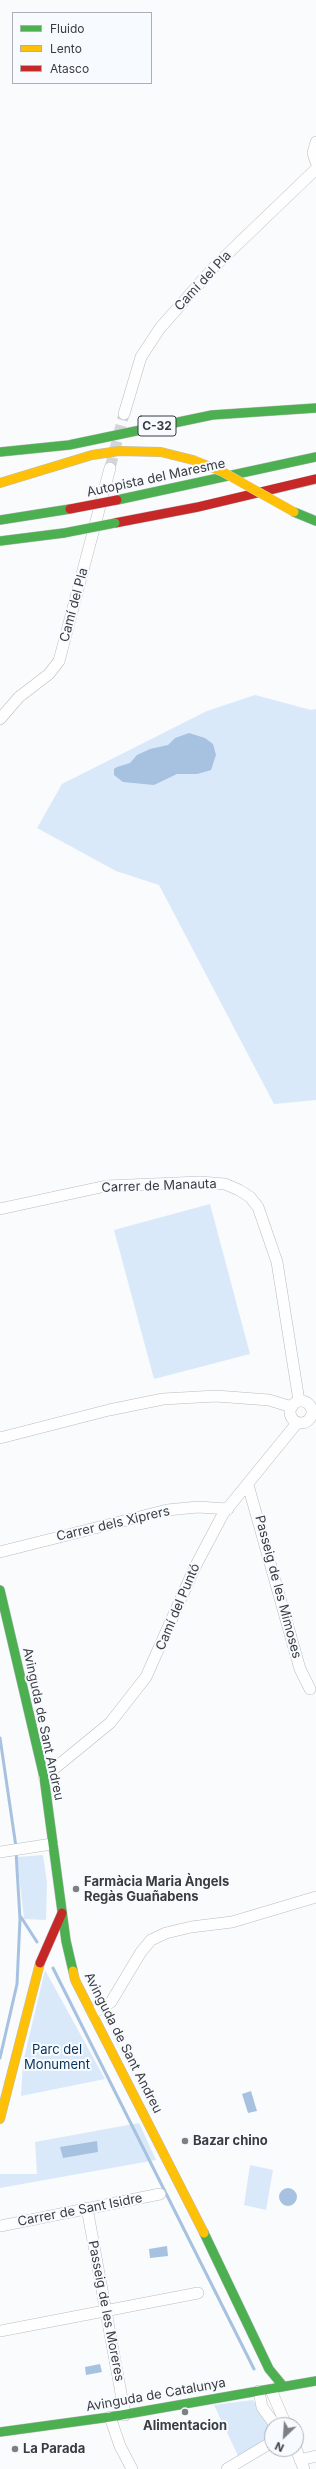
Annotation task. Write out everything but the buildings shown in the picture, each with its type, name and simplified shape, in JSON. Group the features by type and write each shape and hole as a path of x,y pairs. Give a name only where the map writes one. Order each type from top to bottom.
{"main road":[{"name":"C-32","path":"0,452 69,445 212,415 261,410 316,408"},
{"name":"C-32","path":"0,483 92,455 119,451 161,452 193,460 221,471 294,512 316,521"},
{"name":"Autopista del Maresme","path":"0,520 117,500 316,456"},
{"path":"0,541 64,533 198,507 316,479"},
{"name":"Avinguda de Sant Andreu","path":"0,1590 3,1615 44,1777 62,1913 75,1980 231,2285 269,2369 283,2386"},
{"path":"0,2119 42,1955 62,1913"},
{"name":"Avinguda de Catalunya","path":"0,2432 110,2417 316,2381"}],"street":[{"path":"316,142 313,153 316,162"},
{"name":"Camí del Pla","path":"124,414 141,357 160,328 215,266 316,169"},
{"name":"Camí del Pla","path":"0,719 19,697 49,674 59,661 110,468"},
{"name":"Carrer de Manauta","path":"0,1209 106,1186 200,1182 225,1184 250,1197 258,1207 277,1262 295,1404"},
{"path":"0,1438 109,1410 163,1399 216,1396 269,1400 295,1404 305,1402 314,1412 305,1422 297,1423 291,1415 295,1404"},
{"name":"Camí del Puntó","path":"44,1777 110,1723 146,1677 195,1567 228,1508 297,1423"},
{"name":"Passeig de les Mimoses","path":"248,1485 300,1669 310,1689"},
{"name":"Carrer dels Xiprers","path":"0,1552 167,1510 198,1507 228,1508"},
{"path":"0,1852 52,1844"},
{"path":"93,2013 112,2002 141,1952 151,1940 166,1933 191,1927 232,1922 316,1897"},
{"name":"Carrer de Sant Isidre","path":"0,2226 160,2194"},
{"name":"Passeig de les Moreres","path":"87,2208 125,2414"},
{"path":"0,2331 198,2293"},
{"path":"271,2390 283,2417"},
{"path":"259,2391 262,2407 269,2417"},
{"path":"110,2417 120,2446 132,2469"},
{"path":"227,2469 264,2447"},
{"path":"302,2465 316,2456"}],"green space":[{"path":"255,695 311,710 316,709 316,1100 274,1104 159,885 116,871 37,828 62,784 207,711"},
{"path":"210,1204 250,1354 154,1379 114,1230"},
{"path":"43,1855 47,1883 46,1920 24,1919 17,1857"},
{"name":"Parc del Monument","path":"45,1970 105,2079 21,2096 23,2062"},
{"path":"139,2123 156,2160 0,2188 0,2174 37,2174 35,2142"},
{"path":"250,2165 273,2170 266,2210 244,2205"},
{"path":"253,2400 265,2417 264,2445 240,2460 214,2405"}],"water":[{"path":"189,733 205,738 213,744 216,755 211,770 197,774 177,774 154,785 123,782 114,775 114,769 130,763 137,755 150,749 168,745 175,738"},
{"path":"251,2091 257,2111 248,2113 242,2094"},
{"path":"97,2141 98,2152 63,2158 60,2147"},
{"path":"284,2188 292,2188 297,2193 295,2204 292,2206 284,2206 279,2201 279,2193"},
{"path":"167,2246 168,2256 150,2258 149,2249"},
{"path":"100,2364 102,2372 86,2375 85,2367"}],"waterway":[{"path":"0,1738 16,1847"},
{"path":"0,2058 17,1984 20,1919 16,1852"},
{"path":"21,1917 37,1942"},
{"path":"53,1968 254,2369"}],"tunnel":[{"path":"110,468 124,414"}],"traffic: fast":[{"path":"0,452 69,445 212,415 316,408"},
{"path":"117,500 316,457"},
{"path":"0,520 70,509"},
{"path":"294,512 316,521"},
{"path":"64,533 115,523"},
{"path":"0,541 64,533"},
{"path":"0,1590 44,1777 66,1941 73,1971"},
{"path":"204,2233 269,2369 283,2386"},
{"path":"0,2432 110,2417 316,2381"}],"traffic: slow":[{"path":"0,483 92,455 119,451 161,452 193,460"},
{"path":"193,460 221,471 294,512"},
{"path":"0,2119 40,1963"},
{"path":"73,1971 75,1980 204,2233"}],"traffic: jam":[{"path":"115,523 198,507 316,479"},
{"path":"70,509 117,500"},
{"path":"40,1963 62,1913"}],"place":[{"name":"Farmàcia Maria Àngels Regàs Guañabens","path":"76,1889"},
{"name":"Bazar chino","path":"185,2141"},
{"name":"Alimentacion","path":"185,2412"},
{"name":"La Parada","path":"15,2449"}]}
